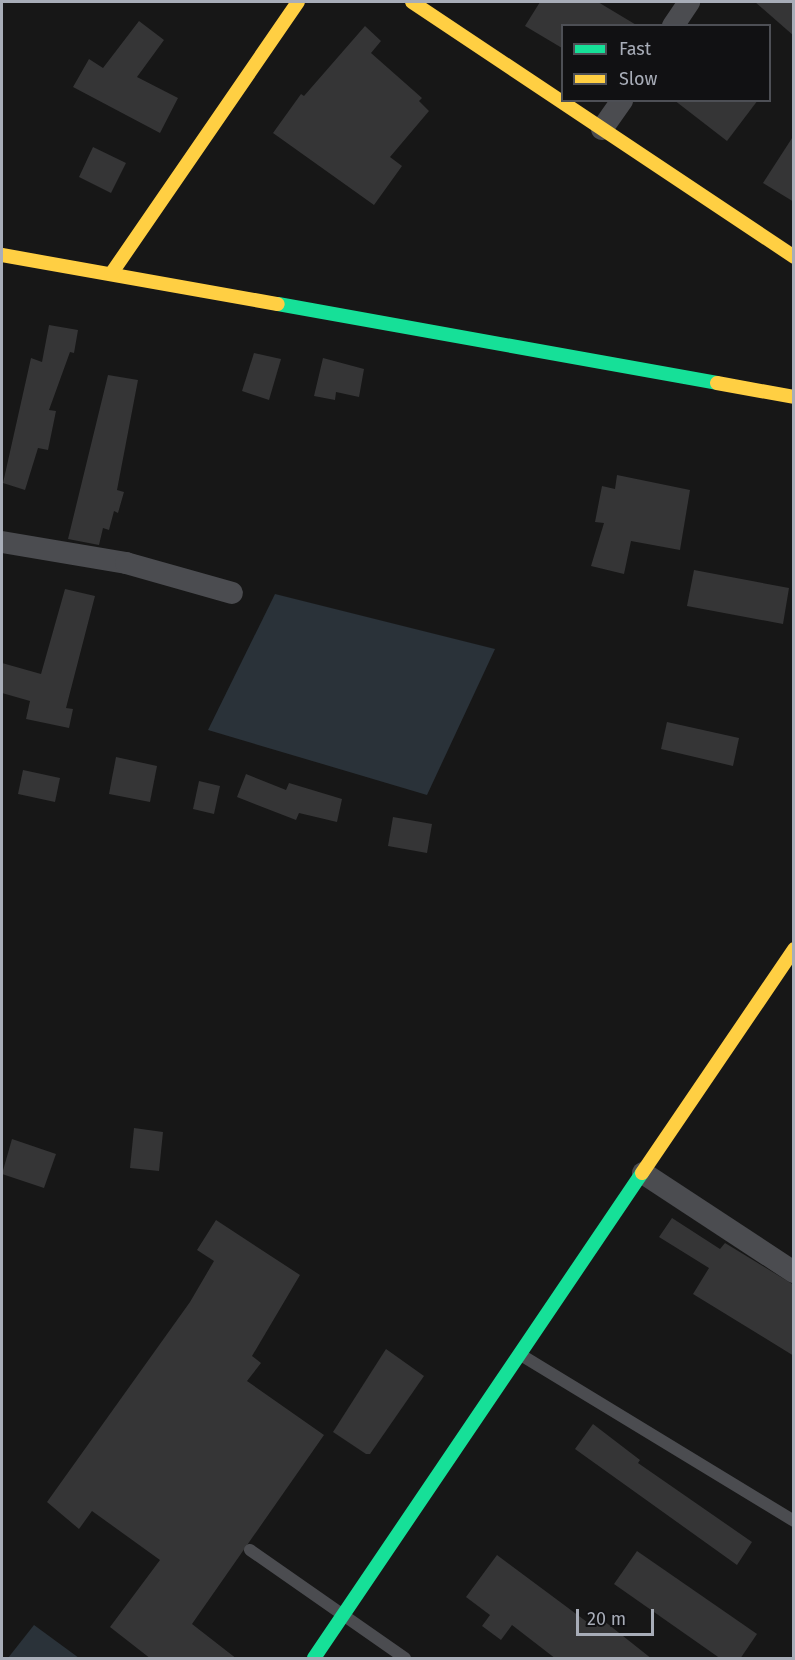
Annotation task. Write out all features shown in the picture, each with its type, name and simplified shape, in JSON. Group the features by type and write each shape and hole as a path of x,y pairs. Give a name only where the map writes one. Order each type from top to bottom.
{"street":[{"path":"111,274 298,2"},
{"path":"412,2 561,102"},
{"path":"674,24 689,2"},
{"path":"562,102 794,257"},
{"path":"602,129 621,102"},
{"path":"2,255 794,397"},
{"path":"2,542 126,562 232,593"},
{"path":"314,1659 794,950"},
{"path":"643,1173 794,1272"}],"lane":[{"path":"520,1354 794,1521"},
{"path":"250,1550 405,1659"}],"shaded area":[{"path":"275,594 495,649 427,795 208,730"},
{"path":"34,1625 79,1658 8,1658"}],"building":[{"path":"540,2 598,2 635,24 561,24 561,47 525,26"},
{"path":"755,2 794,2 794,36"},
{"path":"139,21 164,40 137,77 178,98 160,133 73,87 89,59 103,68"},
{"path":"365,26 381,41 371,53 422,98 419,101 429,111 390,157 402,166 374,205 273,133 301,94 304,96"},
{"path":"677,102 756,102 727,141"},
{"path":"794,135 794,202 763,183"},
{"path":"93,147 126,163 111,193 79,177"},
{"path":"49,325 78,330 74,353 70,352 49,410 56,411 48,450 38,448 25,490 3,483 31,358 42,362"},
{"path":"254,353 281,359 269,400 242,391"},
{"path":"323,358 364,369 359,397 336,392 335,400 314,396"},
{"path":"108,375 138,380 117,490 124,492 118,513 114,511 109,530 103,528 99,545 68,539"},
{"path":"617,475 690,490 680,550 631,541 624,574 591,566 604,523 595,522 602,486 615,489"},
{"path":"694,570 789,588 783,624 687,606"},
{"path":"65,589 95,596 66,708 73,709 69,728 26,719 30,701 2,693 2,663 41,674"},
{"path":"667,722 739,738 733,766 661,749"},
{"path":"116,757 157,766 150,802 109,794"},
{"path":"23,770 60,778 55,802 18,794"},
{"path":"246,774 286,790 289,783 342,799 337,822 299,813 296,820 237,797"},
{"path":"199,781 220,786 214,814 193,809"},
{"path":"393,817 432,824 427,853 388,846"},
{"path":"134,1128 163,1132 159,1171 130,1168"},
{"path":"12,1139 56,1154 44,1188 2,1174"},
{"path":"672,1218 720,1249 725,1243 794,1285 794,1356 693,1294 709,1268 659,1237"},
{"path":"216,1220 300,1275 252,1356 261,1363 247,1381 324,1435 192,1624 237,1659 151,1659 110,1627 160,1560 92,1511 79,1529 47,1502 190,1302 214,1261 197,1250"},
{"path":"386,1349 424,1376 370,1454 366,1454 333,1432"},
{"path":"593,1424 640,1460 638,1463 752,1542 737,1565 575,1449"},
{"path":"637,1551 757,1634 740,1659 721,1659 614,1584"},
{"path":"497,1555 587,1622 594,1613 652,1659 556,1659 512,1625 501,1640 482,1626 490,1615 466,1597"}],"traffic: fast":[{"path":"278,304 717,383"},
{"path":"314,1658 642,1173"}],"traffic: slow":[{"path":"111,274 298,2"},
{"path":"412,2 561,101"},
{"path":"562,102 794,257"},
{"path":"2,255 278,304"},
{"path":"717,383 794,397"},
{"path":"642,1173 794,949"}]}
